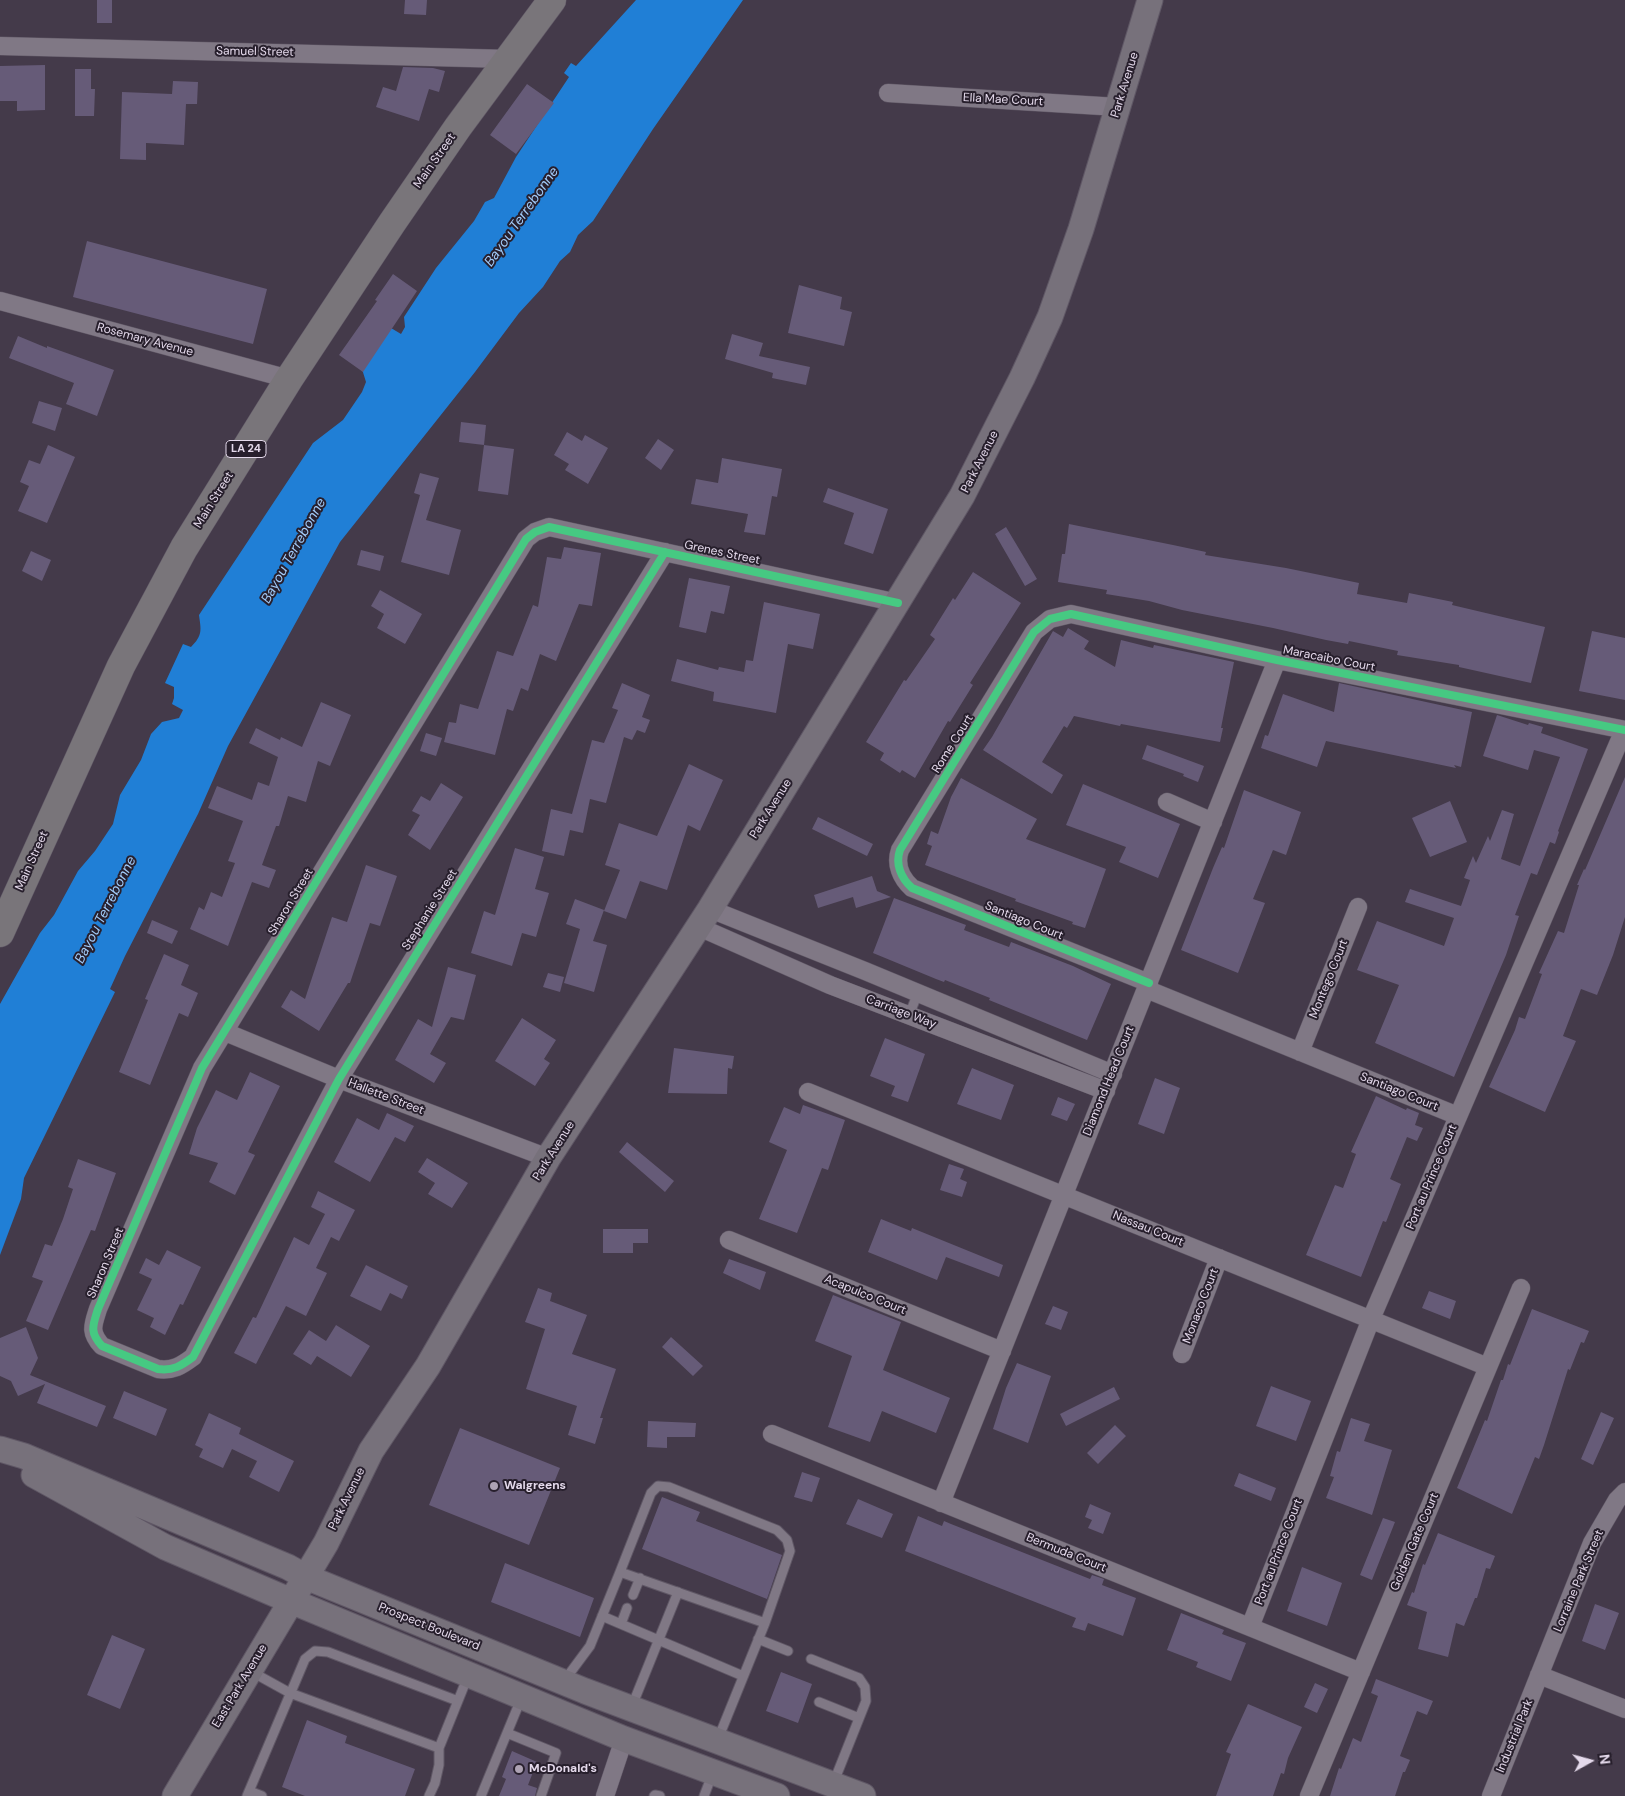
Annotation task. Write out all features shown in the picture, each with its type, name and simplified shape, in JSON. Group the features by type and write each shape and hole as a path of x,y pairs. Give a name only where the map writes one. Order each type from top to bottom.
{"main road":[{"name":"Main Street","path":"0,933 121,666 184,548 290,379 392,223 458,127 552,0"},
{"name":"Park Avenue","path":"306,1577 326,1543 371,1451 428,1366 548,1158 704,918 962,496 1022,378 1050,317 1081,229 1150,0"},
{"name":"Prospect Boulevard","path":"0,1449 24,1456 288,1567 306,1577 564,1682 717,1741 831,1790 863,1796"},
{"path":"0,1457 165,1547 624,1739 777,1796"},
{"name":"East Park Avenue","path":"179,1793 249,1670 306,1577"}],"street":[{"name":"Samuel Street","path":"0,46 509,59"},
{"name":"Ella Mae Court","path":"888,93 1118,107"},
{"name":"Rosemary Avenue","path":"0,301 290,379"},
{"name":"Grenes Street","path":"541,530 549,527 898,603"},
{"name":"Sharon Street","path":"230,1287 193,1358 180,1367 168,1370 158,1369 102,1346 95,1338 93,1326 98,1309 202,1068 526,539 541,530"},
{"name":"Stephanie Street","path":"230,1287 338,1080 665,552"},
{"name":"Maracaibo Court","path":"1034,632 1050,619 1071,614 1277,660 1624,730"},
{"name":"Rome Court","path":"900,870 898,858 900,850 1034,632"},
{"name":"Diamond Head Court","path":"941,1503 1277,660"},
{"name":"Port au Prince Court","path":"1250,1627 1371,1319 1624,730"},
{"path":"1166,802 1213,822"},
{"name":"Santiago Court","path":"900,870 905,882 912,888 1300,1052 1458,1116"},
{"name":"Montego Court","path":"1300,1052 1358,907"},
{"name":"Carriage Way","path":"704,918 918,993 1113,1074"},
{"name":"Carriage Way","path":"704,918 830,985 1106,1091"},
{"name":"Hallette Street","path":"225,1032 338,1080 548,1158"},
{"name":"Nassau Court","path":"808,1092 1488,1367"},
{"name":"Acapulco Court","path":"729,1240 1002,1351"},
{"name":"Monaco Court","path":"1182,1354 1219,1258"},
{"name":"Golden Gate Court","path":"1309,1796 1521,1288"},
{"name":"Bermuda Court","path":"772,1434 1360,1672"},
{"name":"Lorraine Park Street","path":"1539,1675 1592,1543 1623,1496"},
{"path":"1539,1675 1625,1709"},
{"name":"Industrial Park","path":"1491,1796 1539,1675"},
{"path":"605,1796 624,1739"}],"lane":[{"path":"909,1015 918,993"},
{"path":"564,1682 590,1646 651,1493 658,1486 670,1487 777,1530 787,1540 790,1551 765,1623 717,1741"},
{"path":"620,1572 765,1623"},
{"path":"633,1595 640,1578"},
{"path":"631,1708 678,1592"},
{"path":"621,1624 627,1608"},
{"path":"602,1616 744,1676"},
{"path":"758,1639 788,1650"},
{"path":"262,1796 248,1794 305,1659 315,1651 328,1652 458,1701"},
{"path":"811,1659 859,1678 866,1687 866,1701 831,1790"},
{"path":"249,1670 290,1693 438,1748"},
{"path":"429,1796 435,1783 438,1748 469,1675"},
{"path":"481,1796 522,1696"},
{"path":"819,1702 860,1718"},
{"path":"507,1733 556,1753 541,1796"},
{"path":"704,1796 714,1772"},
{"path":"654,1796 660,1796"}],"water":[{"name":"Bayou Terrebonne","path":"636,0 743,0 653,129 593,221 578,235 570,252 560,261 543,287 519,313 475,372 340,542 228,746 198,814 125,956 110,989 115,992 24,1178 21,1199 0,1255 0,1004 40,933 54,915 78,871 95,851 113,824 120,795 141,760 151,734 162,722 179,718 183,710 172,704 174,687 165,683 183,644 191,647 198,639 201,629 199,615 313,443 343,420 362,392 366,382 362,369 391,328 401,334 405,327 404,317 436,268 474,221 485,202 494,198 516,157 569,77 564,73 571,63 576,66"}],"building":[{"path":"97,0 112,0 112,23 97,23"},
{"path":"405,0 427,0 426,15 404,14"},
{"path":"45,65 45,110 17,111 17,101 0,101 0,66"},
{"path":"403,67 433,68 445,71 439,92 429,89 419,121 376,107 383,87 396,91"},
{"path":"75,69 91,69 91,89 95,89 94,116 75,116"},
{"path":"173,81 198,82 197,104 186,104 184,145 146,143 146,160 120,159 122,92 172,94"},
{"path":"527,84 554,103 516,154 490,135"},
{"path":"87,241 267,289 253,344 73,297"},
{"path":"393,274 417,291 363,372 339,355 377,301 375,300"},
{"path":"799,285 842,297 840,309 852,312 844,346 788,333"},
{"path":"732,334 763,343 759,356 810,367 806,385 772,378 773,373 725,359"},
{"path":"18,336 47,348 47,346 114,370 97,416 66,404 74,383 9,358"},
{"path":"39,401 62,408 55,431 32,423"},
{"path":"461,422 486,425 484,445 459,442"},
{"path":"567,432 582,441 585,435 608,448 588,484 565,470 569,464 554,455"},
{"path":"658,439 674,450 661,470 645,458"},
{"path":"48,445 75,457 47,523 18,511 29,486 20,482 29,460 40,464"},
{"path":"484,445 514,449 508,495 478,491"},
{"path":"722,458 782,469 777,497 772,496 765,535 744,532 748,514 691,504 696,479 718,483"},
{"path":"420,473 439,478 426,520 461,530 449,575 401,562 420,495 414,493"},
{"path":"828,488 888,509 873,554 844,544 854,513 823,502"},
{"path":"1069,524 1206,552 1205,555 1286,568 1359,583 1357,594 1407,603 1409,593 1453,602 1452,605 1545,627 1531,683 1459,667 1459,665 1397,655 1398,651 1349,641 1348,644 1326,640 1182,610 1149,601 1106,594 1107,590 1058,582 1062,554 1065,554"},
{"path":"1006,527 1037,579 1025,586 995,534"},
{"path":"564,547 601,553 592,606 579,604 556,661 540,654 528,691 521,688 513,711 507,709 495,755 444,742 449,722 456,723 460,704 478,709 497,651 513,656 533,605 538,607 547,557 561,559"},
{"path":"361,550 384,556 380,571 357,565"},
{"path":"31,551 51,560 42,581 22,571"},
{"path":"973,572 1021,603 970,683 973,685 950,722 948,721 915,778 902,770 900,773 880,760 884,753 866,742 904,680 906,681 935,639 930,635 953,598 955,600"},
{"path":"689,578 730,586 724,614 711,611 706,633 679,627"},
{"path":"380,590 422,614 405,644 377,628 384,614 371,606"},
{"path":"764,602 820,614 813,649 788,644 776,713 713,701 714,692 671,681 677,659 718,670 719,667 744,672 746,660 753,661"},
{"path":"1068,628 1089,641 1084,649 1115,667 1121,640 1153,648 1154,645 1234,662 1220,742 1121,724 1120,726 1074,716 1067,728 1064,726 1042,762 1063,775 1052,794 983,750 1053,631 1063,637"},
{"path":"1592,631 1625,638 1625,700 1579,691"},
{"path":"622,683 650,695 642,717 650,720 645,733 637,730 632,740 624,737 606,803 590,799 583,833 570,830 564,856 542,851 551,809 572,814 592,740 604,743 618,710 612,708"},
{"path":"1339,683 1472,712 1461,767 1454,765 1456,768 1326,741 1317,767 1261,748 1265,735 1268,736 1283,694 1334,712"},
{"path":"321,702 351,715 330,766 318,761 306,802 288,796 279,826 276,826 262,865 276,870 269,888 252,882 228,946 190,929 199,907 204,910 211,892 222,897 235,863 228,861 243,821 208,808 217,786 252,800 258,782 269,786 278,757 249,743 256,728 280,740 281,737 302,747"},
{"path":"1497,715 1528,725 1529,723 1543,727 1541,733 1588,749 1555,844 1550,842 1537,875 1531,873 1515,915 1519,916 1506,955 1454,1077 1375,1043 1399,985 1357,970 1377,921 1444,946 1454,918 1405,902 1410,889 1461,906 1470,880 1464,878 1473,856 1476,863 1488,836 1490,841 1502,810 1514,814 1501,859 1520,866 1560,757 1534,750 1528,770 1483,756"},
{"path":"426,733 442,738 436,756 420,751"},
{"path":"1147,745 1204,766 1198,782 1183,776 1184,774 1142,759"},
{"path":"689,764 723,780 700,831 688,825 667,890 640,881 626,919 604,911 620,870 605,865 619,823 657,836"},
{"path":"1625,777 1625,917 1613,955 1597,995 1581,989 1563,1036 1576,1041 1545,1112 1489,1087 1519,1017 1525,1019 1542,974 1539,973 1558,931 1564,933 1579,885 1577,885"},
{"path":"961,778 1037,819 1026,839 1106,869 1085,928 1015,901 1016,899 925,865 932,846 927,844 931,831 938,834 951,797"},
{"path":"441,783 463,797 430,850 408,835 420,815 412,811 421,796 430,801"},
{"path":"1083,784 1180,824 1158,878 1119,862 1126,847 1066,825"},
{"path":"1244,790 1301,812 1286,855 1273,850 1253,899 1265,903 1238,973 1181,950 1213,868 1222,847 1224,848"},
{"path":"1450,801 1467,842 1430,857 1412,818"},
{"path":"818,817 873,844 867,856 812,829"},
{"path":"515,848 544,857 535,889 549,893 536,937 522,933 512,966 471,953 484,911 495,915"},
{"path":"366,865 397,876 380,926 370,923 350,983 348,983 319,1031 281,1007 291,990 305,999 332,917 347,922"},
{"path":"872,876 877,891 891,897 856,908 853,897 818,908 814,895"},
{"path":"894,898 966,925 964,930 1009,947 1011,942 1073,966 1111,984 1087,1040 989,1000 990,998 945,980 944,982 936,979 873,953"},
{"path":"575,899 604,910 593,941 607,945 594,992 564,983 580,929 566,924"},
{"path":"152,920 178,931 172,944 147,933"},
{"path":"164,954 189,965 181,985 198,993 188,1017 179,1013 150,1085 119,1072 148,1000 145,999"},
{"path":"448,967 476,975 464,1020 451,1017 430,1054 446,1063 434,1083 395,1060 418,1019 432,1027"},
{"path":"548,973 564,977 560,992 543,987"},
{"path":"522,1018 556,1040 544,1059 550,1063 535,1086 495,1061"},
{"path":"885,1038 925,1054 908,1102 891,1096 895,1086 870,1076"},
{"path":"674,1048 734,1056 732,1069 728,1068 727,1094 668,1093"},
{"path":"972,1068 1014,1085 1001,1120 957,1104"},
{"path":"250,1072 280,1086 248,1152 255,1155 235,1195 209,1182 218,1163 189,1154 197,1128 216,1090 237,1100"},
{"path":"1155,1078 1180,1088 1164,1134 1138,1124"},
{"path":"1376,1096 1406,1110 1407,1108 1419,1113 1415,1125 1423,1128 1417,1141 1407,1137 1390,1179 1401,1184 1386,1222 1383,1221 1361,1277 1306,1255 1335,1185 1343,1188 1356,1154 1351,1152"},
{"path":"1058,1097 1075,1104 1067,1121 1051,1115"},
{"path":"803,1105 845,1120 828,1170 822,1168 797,1233 759,1219 787,1150 769,1142 784,1107 800,1114"},
{"path":"387,1113 414,1126 405,1142 395,1137 370,1182 334,1162 357,1118 379,1130"},
{"path":"627,1142 674,1181 665,1192 619,1152"},
{"path":"427,1158 468,1183 452,1208 428,1194 435,1183 418,1172"},
{"path":"78,1159 116,1173 95,1231 91,1230 48,1330 26,1321 43,1281 32,1277 45,1244 52,1246 63,1219 73,1189 68,1187"},
{"path":"949,1164 964,1169 960,1179 967,1182 962,1197 940,1190"},
{"path":"318,1191 355,1210 339,1241 331,1237 316,1268 327,1273 306,1316 286,1306 256,1364 234,1353 253,1317 256,1318 294,1237 309,1245 325,1214 311,1207"},
{"path":"881,1219 911,1231 912,1228 1003,1265 999,1277 946,1257 937,1280 868,1252"},
{"path":"603,1229 648,1229 648,1243 633,1243 633,1253 603,1253"},
{"path":"167,1250 201,1267 183,1305 180,1304 165,1335 150,1327 154,1318 137,1310 152,1279 139,1273 146,1258 159,1265"},
{"path":"729,1259 766,1272 760,1290 723,1273"},
{"path":"366,1265 408,1286 402,1299 390,1293 381,1311 350,1296"},
{"path":"538,1288 552,1293 550,1301 587,1315 572,1354 616,1369 600,1418 603,1418 595,1444 568,1435 577,1406 526,1389 545,1329 525,1322"},
{"path":"1429,1291 1456,1301 1450,1319 1422,1308"},
{"path":"833,1295 901,1322 883,1370 950,1398 936,1433 882,1411 870,1442 828,1427 852,1356 815,1341"},
{"path":"1053,1306 1068,1312 1061,1330 1045,1324"},
{"path":"1532,1309 1589,1331 1584,1343 1581,1342 1570,1370 1568,1369 1539,1459 1535,1457 1512,1514 1457,1488 1485,1420 1487,1421 1501,1380 1503,1380 1508,1364 1510,1365"},
{"path":"336,1325 370,1346 351,1377 317,1356 311,1365 293,1354 309,1330 326,1341"},
{"path":"26,1327 38,1358 30,1375 106,1406 97,1427 37,1403 45,1384 18,1396 11,1381 0,1376 0,1338"},
{"path":"671,1337 703,1366 693,1376 662,1347"},
{"path":"1017,1363 1051,1376 1028,1443 993,1429 1006,1388"},
{"path":"1271,1386 1311,1401 1296,1441 1256,1426"},
{"path":"1114,1387 1120,1399 1066,1426 1060,1414"},
{"path":"124,1391 167,1409 156,1436 113,1418"},
{"path":"1601,1412 1614,1418 1593,1465 1581,1459"},
{"path":"209,1413 241,1428 239,1434 294,1461 279,1492 249,1477 257,1461 232,1449 223,1468 199,1457 203,1449 195,1445"},
{"path":"1351,1418 1370,1424 1364,1441 1392,1450 1372,1515 1326,1498 1334,1477 1330,1476 1337,1451 1340,1452"},
{"path":"648,1421 696,1423 695,1437 667,1437 667,1448 647,1447"},
{"path":"1115,1425 1126,1436 1098,1464 1087,1453"},
{"name":"Walgreens","path":"460,1428 560,1468 529,1545 429,1505"},
{"path":"802,1472 820,1478 812,1502 794,1497"},
{"path":"1239,1473 1276,1488 1271,1501 1234,1486"},
{"path":"662,1497 700,1512 696,1521 782,1555 767,1599 642,1549"},
{"path":"858,1499 893,1514 882,1538 846,1524"},
{"path":"1090,1504 1111,1513 1103,1534 1088,1528 1092,1520 1085,1517"},
{"path":"918,1516 942,1526 944,1521 1090,1579 1092,1575 1104,1579 1102,1585 1136,1598 1123,1636 1088,1623 1085,1631 1072,1627 1076,1618 905,1551"},
{"path":"1383,1518 1395,1522 1372,1580 1360,1575"},
{"path":"1438,1533 1495,1556 1490,1569 1486,1568 1477,1598 1475,1598 1464,1626 1456,1623 1448,1657 1418,1649 1427,1612 1407,1605 1412,1592 1414,1593 1423,1564 1425,1565"},
{"path":"505,1563 594,1598 580,1637 491,1602"},
{"path":"1302,1567 1342,1583 1327,1626 1287,1611"},
{"path":"1595,1604 1619,1613 1605,1650 1582,1641"},
{"path":"1181,1613 1224,1630 1222,1634 1246,1643 1231,1681 1196,1667 1198,1662 1167,1650"},
{"path":"112,1635 145,1649 120,1709 87,1695"},
{"path":"781,1672 812,1684 798,1723 766,1711"},
{"path":"1376,1679 1433,1701 1427,1715 1417,1711 1400,1756 1410,1760 1405,1772 1403,1772 1395,1796 1330,1796 1339,1768 1341,1769 1353,1738 1361,1742 1378,1696 1371,1693"},
{"path":"1315,1683 1328,1689 1317,1713 1304,1707"},
{"path":"1248,1704 1302,1727 1288,1758 1284,1774 1281,1773 1273,1796 1216,1796 1231,1754 1226,1752"},
{"path":"307,1720 347,1736 345,1743 415,1769 405,1796 305,1796 282,1787"},
{"name":"McDonald's","path":"512,1751 537,1762 528,1785 537,1788 535,1796 499,1796 506,1779 502,1777"}],"cycle path":[{"path":"665,552 339,1079 193,1357 177,1367 158,1369 102,1346 95,1337 93,1328 98,1309 202,1068 526,539 535,532 549,527 898,603"},
{"path":"1149,983 912,888 900,871 898,860 900,850 1034,632 1050,619 1071,614 1277,660 1625,730"}],"place":[{"name":"Walgreens","path":"494,1486"},
{"name":"McDonald's","path":"519,1769"}]}
